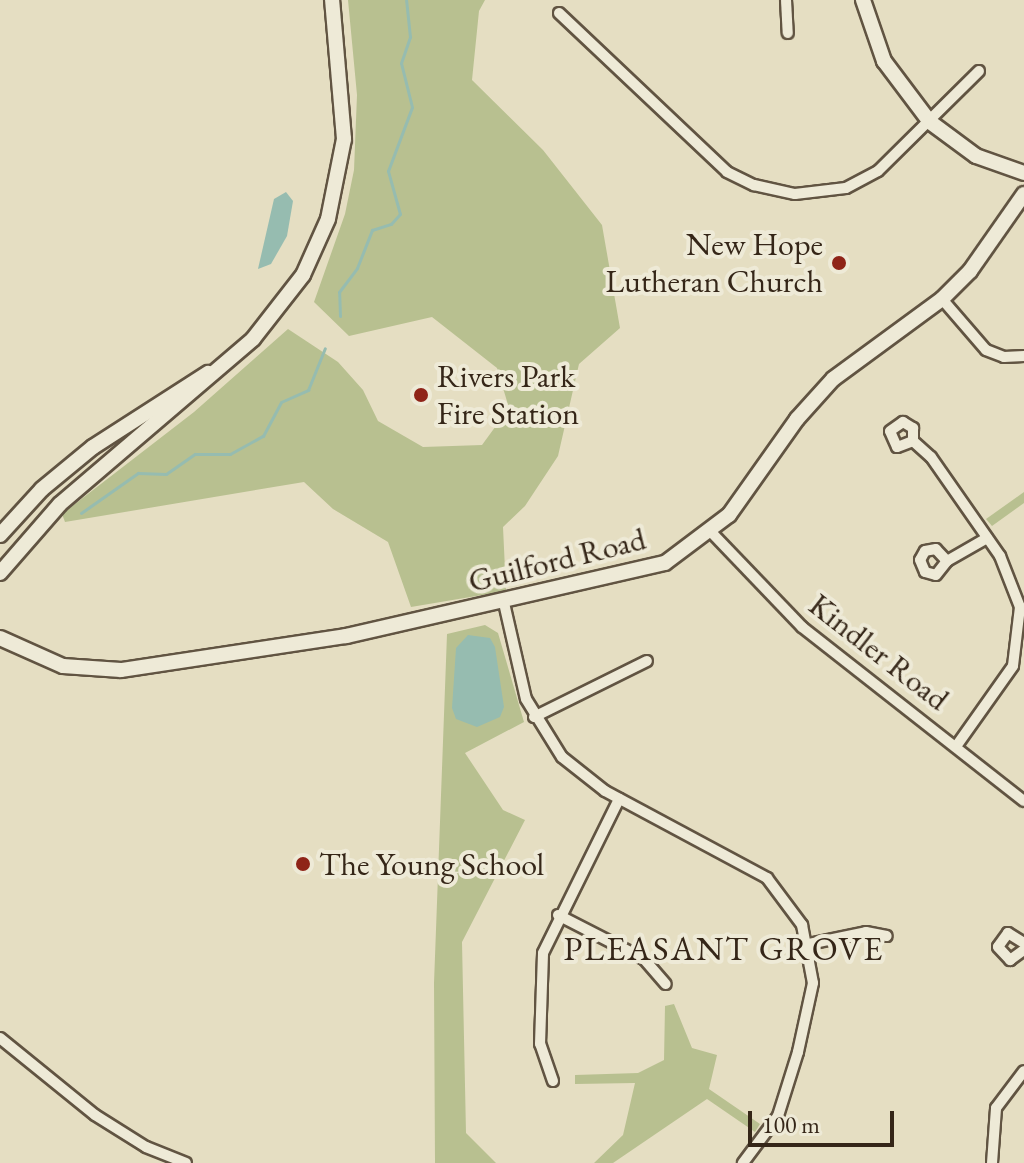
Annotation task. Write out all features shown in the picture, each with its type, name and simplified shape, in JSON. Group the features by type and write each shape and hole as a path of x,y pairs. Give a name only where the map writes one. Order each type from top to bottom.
{"street":[{"path":"0,573 60,504 222,365 286,300 328,219 344,139 332,0"},
{"path":"786,0 788,33"},
{"path":"863,0 884,61 930,122 961,148 998,167 1024,173"},
{"path":"559,13 714,162 738,179 772,191 821,193 862,181 930,122 979,71"},
{"path":"998,167 1024,192"},
{"name":"Guilford Road","path":"0,638 63,666 121,670 346,636 504,603 665,563 712,533 818,394 942,299 990,248 1024,192"},
{"path":"942,299 986,350 1004,357 1024,356"},
{"path":"0,535 42,489 93,447 222,365"},
{"path":"913,441 931,457 987,538 1018,594 1022,642 1008,677 957,745"},
{"name":"Kindler Road","path":"712,533 802,627 957,745 1024,801"},
{"path":"947,561 987,538"},
{"path":"504,603 534,717 568,763 619,799 767,878 792,908 809,944 810,1005 790,1085 767,1134 743,1163"},
{"path":"534,717 647,661"},
{"path":"553,1081 541,1059 538,990 543,953 558,915 619,799"},
{"path":"558,915 644,959 666,984"},
{"path":"809,944 866,932 887,936"},
{"path":"1024,943 1008,933 998,947 1010,960 1024,950"},
{"path":"0,1038 95,1115 146,1147 186,1163"},
{"path":"992,1163 996,1108 1024,1071"}],"green space":[{"path":"348,0 485,0 479,11 472,80 543,150 602,225 620,328 579,364 558,456 525,506 503,527 506,591 411,607 388,542 333,509 304,482 65,522 62,514 194,412 288,329 338,362 363,390 378,421 423,447 482,445 509,408 497,368 432,317 349,336 314,302 345,214 354,170 357,95"},
{"path":"1024,492 1024,503 992,526 986,519"},
{"path":"485,625 498,633 524,722 465,753 503,810 525,820 462,942 466,1133 496,1163 435,1163 434,983 447,634"},
{"path":"674,1004 692,1048 717,1055 709,1089 760,1124 755,1132 707,1099 613,1163 594,1163 623,1135 635,1083 575,1084 575,1075 638,1073 664,1060 665,1006"}],"water":[{"path":"286,192 293,201 287,236 271,264 258,269 274,199"},
{"path":"468,635 490,638 495,647 504,707 500,717 477,727 456,719 452,708 456,648"}],"waterway":[{"path":"340,316 339,292 357,268 372,230 391,224 400,214 388,171 412,107 401,63 410,37 406,0"},
{"path":"81,513 138,473 166,474 195,454 230,454 263,436 281,402 308,390 325,348"}],"place":[{"name":"New Hope Lutheran Church","path":"839,263"},
{"name":"Rivers Park Fire Station","path":"421,395"},
{"name":"The Young School","path":"303,864"}],"district":[{"name":"PLEASANT GROVE","path":"724,949"}]}
